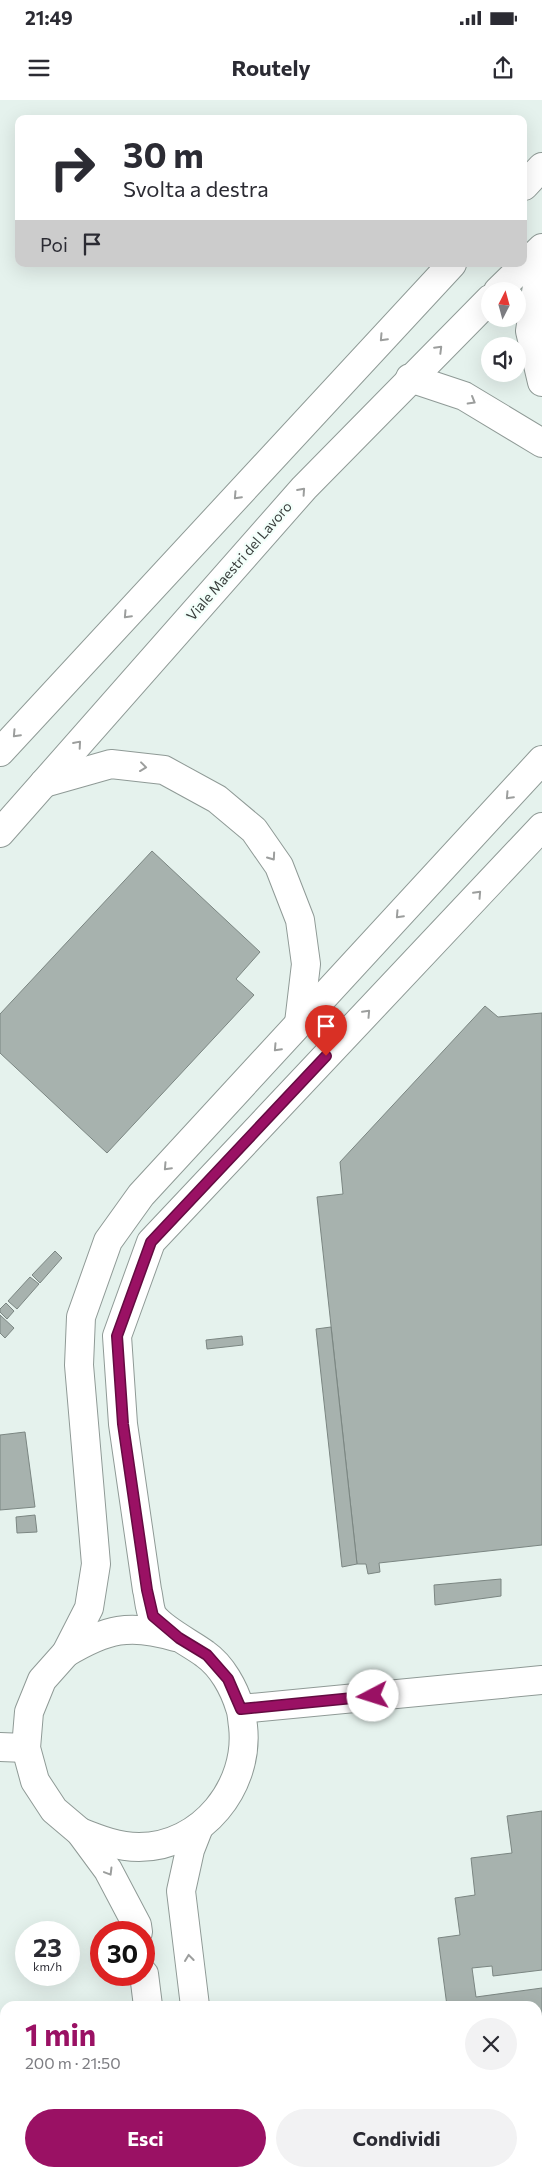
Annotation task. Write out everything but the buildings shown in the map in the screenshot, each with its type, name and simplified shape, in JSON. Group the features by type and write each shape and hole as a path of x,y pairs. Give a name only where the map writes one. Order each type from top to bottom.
{"street":[{"path":"527,183 542,167"},
{"path":"527,263 542,248"},
{"path":"542,254 530,331 542,382"},
{"path":"0,752 449,267"},
{"path":"507,282 523,267"},
{"name":"Viale Maestri del Lavoro","path":"0,833 304,488 481,308"},
{"path":"410,378 464,396 542,442"},
{"path":"135,1921 108,1870 80,1832 54,1810 13,1748 42,1680 66,1653 89,1608 96,1564 79,1365 81,1317 93,1280 108,1241 141,1195 542,760"},
{"path":"44,782 111,764 164,770 217,799 254,830 279,866 300,920 306,964 300,1023"},
{"path":"80,1832 109,1844 140,1847 171,1841 199,1827 223,1804 239,1774 245,1742 241,1709 228,1679 207,1655 179,1638 153,1616 147,1590 122,1404 117,1336 151,1242 542,827"},
{"path":"66,1653 91,1638 120,1630 150,1629 179,1638"},
{"path":"241,1709 542,1680"},
{"path":"194,2001 181,1891 190,1850 199,1827"},
{"path":"146,1986 147,2001"}],"route":[{"path":"326,1056 151,1242 117,1336 123,1424 147,1590 153,1616 179,1638 207,1655 228,1679 241,1709 373,1696"}]}
